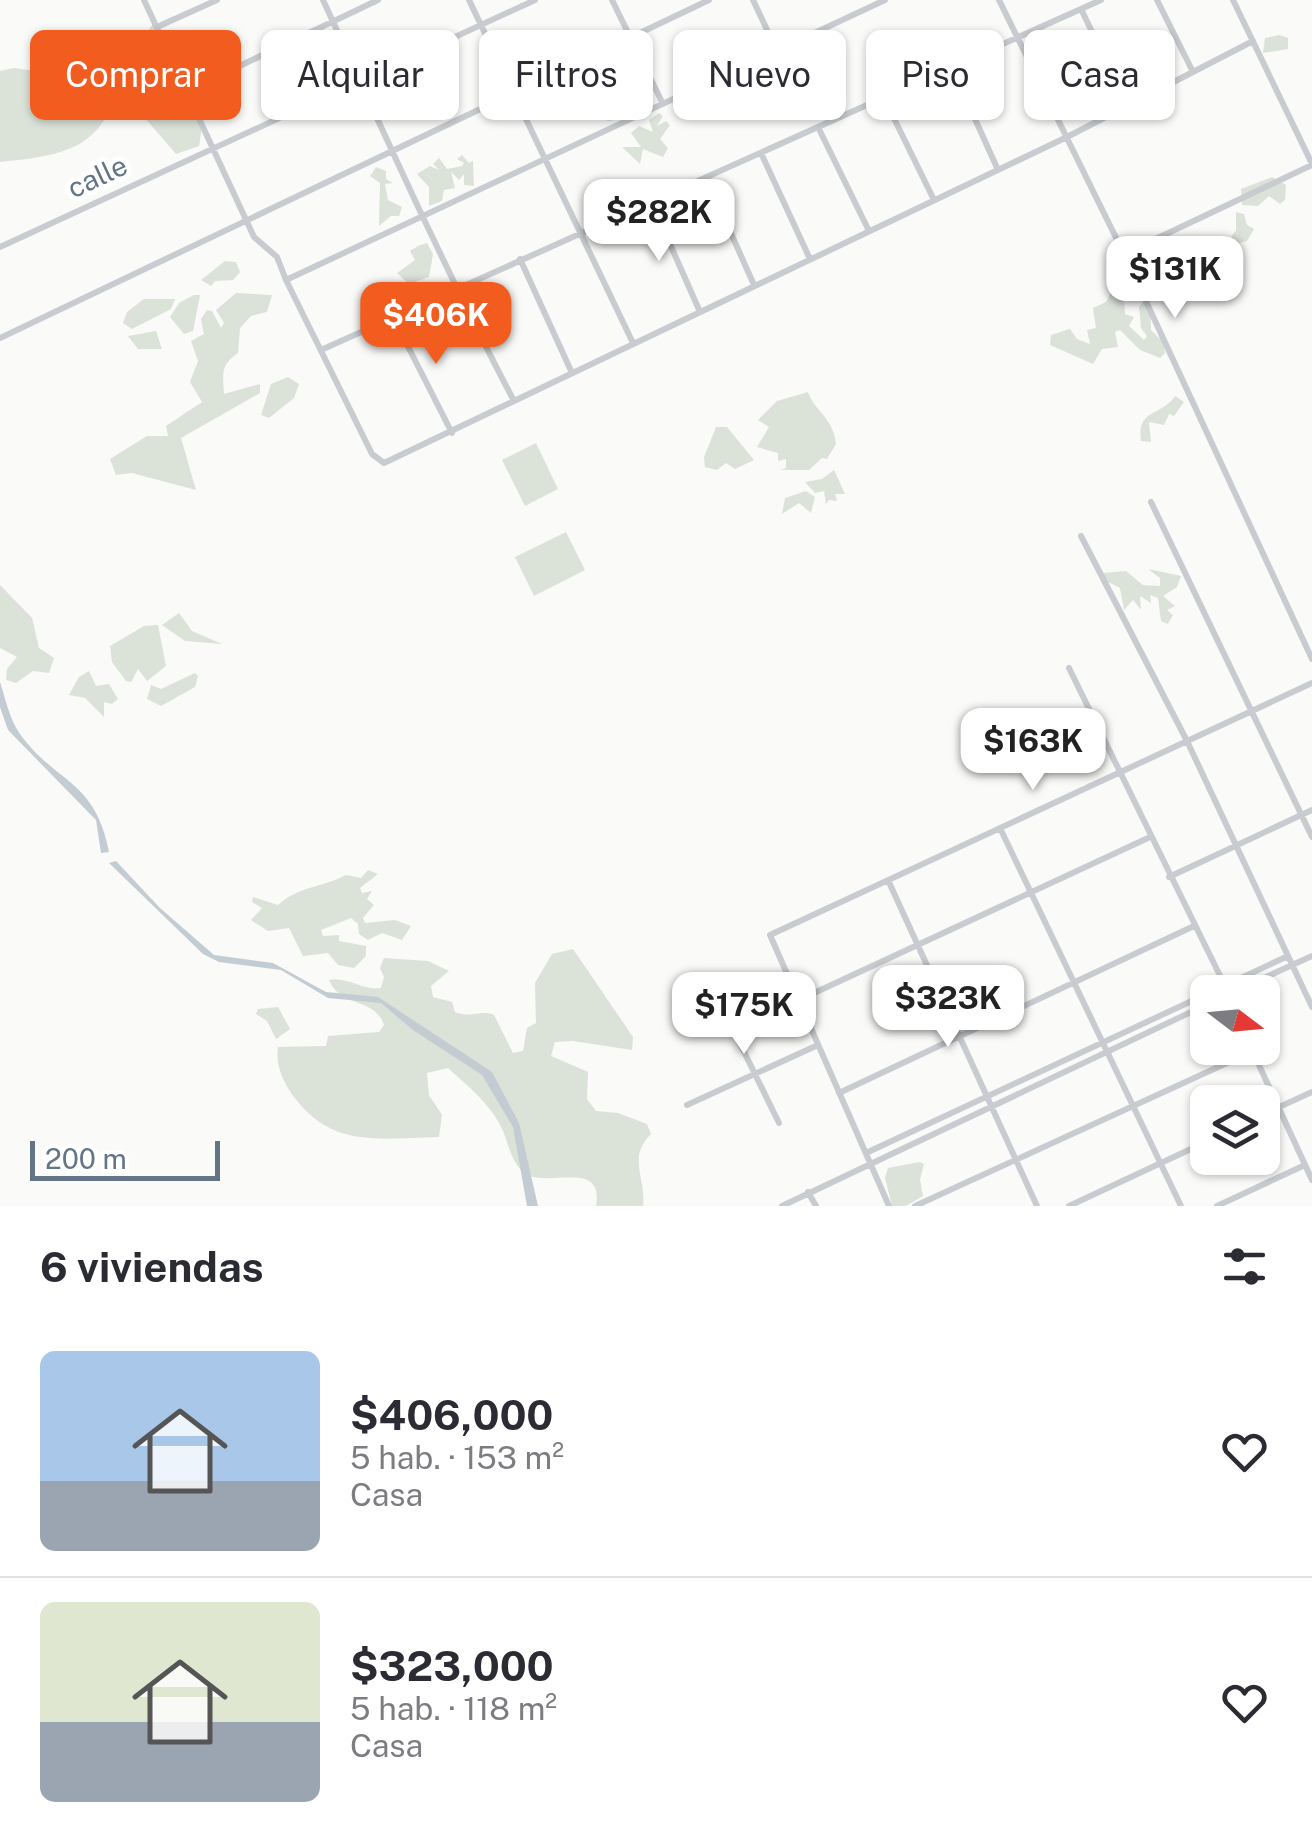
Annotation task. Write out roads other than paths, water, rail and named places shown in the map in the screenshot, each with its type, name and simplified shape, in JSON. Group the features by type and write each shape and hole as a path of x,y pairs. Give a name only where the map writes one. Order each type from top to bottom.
{"street":[{"path":"144,0 160,30"},
{"path":"158,26 217,0"},
{"path":"323,0 337,30"},
{"path":"241,65 378,0"},
{"path":"469,0 484,30"},
{"name":"calle","path":"459,34 535,0"},
{"path":"612,0 627,30"},
{"path":"641,30 709,0"},
{"path":"753,0 767,30"},
{"path":"820,30 885,0"},
{"path":"999,0 1124,254 1312,659"},
{"path":"1004,44 1101,0"},
{"path":"1157,0 1193,72"},
{"path":"1124,254 1312,165 1233,0"},
{"path":"1081,9 1091,30"},
{"path":"1175,81 1253,41"},
{"path":"653,83 663,104"},
{"path":"286,280 673,99"},
{"path":"320,350 866,106"},
{"path":"0,338 479,108"},
{"path":"200,120 254,237 277,258 372,454 384,463 1100,120"},
{"name":"calle","path":"0,247 272,120"},
{"path":"379,120 426,216 455,288 514,401"},
{"path":"527,120 633,344"},
{"path":"895,120 934,200"},
{"path":"975,120 998,170"},
{"path":"818,127 869,231"},
{"path":"761,152 810,259"},
{"path":"706,177 754,286"},
{"path":"651,201 700,312"},
{"path":"520,259 572,374"},
{"path":"392,317 452,433"},
{"path":"1152,502 1312,838"},
{"path":"1081,536 1187,741 1312,1007"},
{"path":"1069,668 1148,838 1218,975"},
{"path":"889,1206 770,936 1312,683"},
{"path":"1169,877 1312,810"},
{"path":"1000,828 1181,1206"},
{"path":"799,1000 1148,838"},
{"path":"888,880 1037,1206"},
{"path":"839,1092 1194,926"},
{"path":"1244,975 1288,956"},
{"path":"1272,975 1312,956"},
{"path":"866,1153 1190,1000"},
{"path":"724,1009 779,1122"},
{"path":"782,1206 1190,1012"},
{"path":"687,1105 818,1045"},
{"path":"916,1206 1219,1065"},
{"path":"1280,1107 1312,1092"},
{"path":"1280,1112 1312,1180"},
{"path":"1069,1206 1190,1149"},
{"path":"1217,1206 1304,1164"},
{"path":"808,1192 816,1206"}]}
